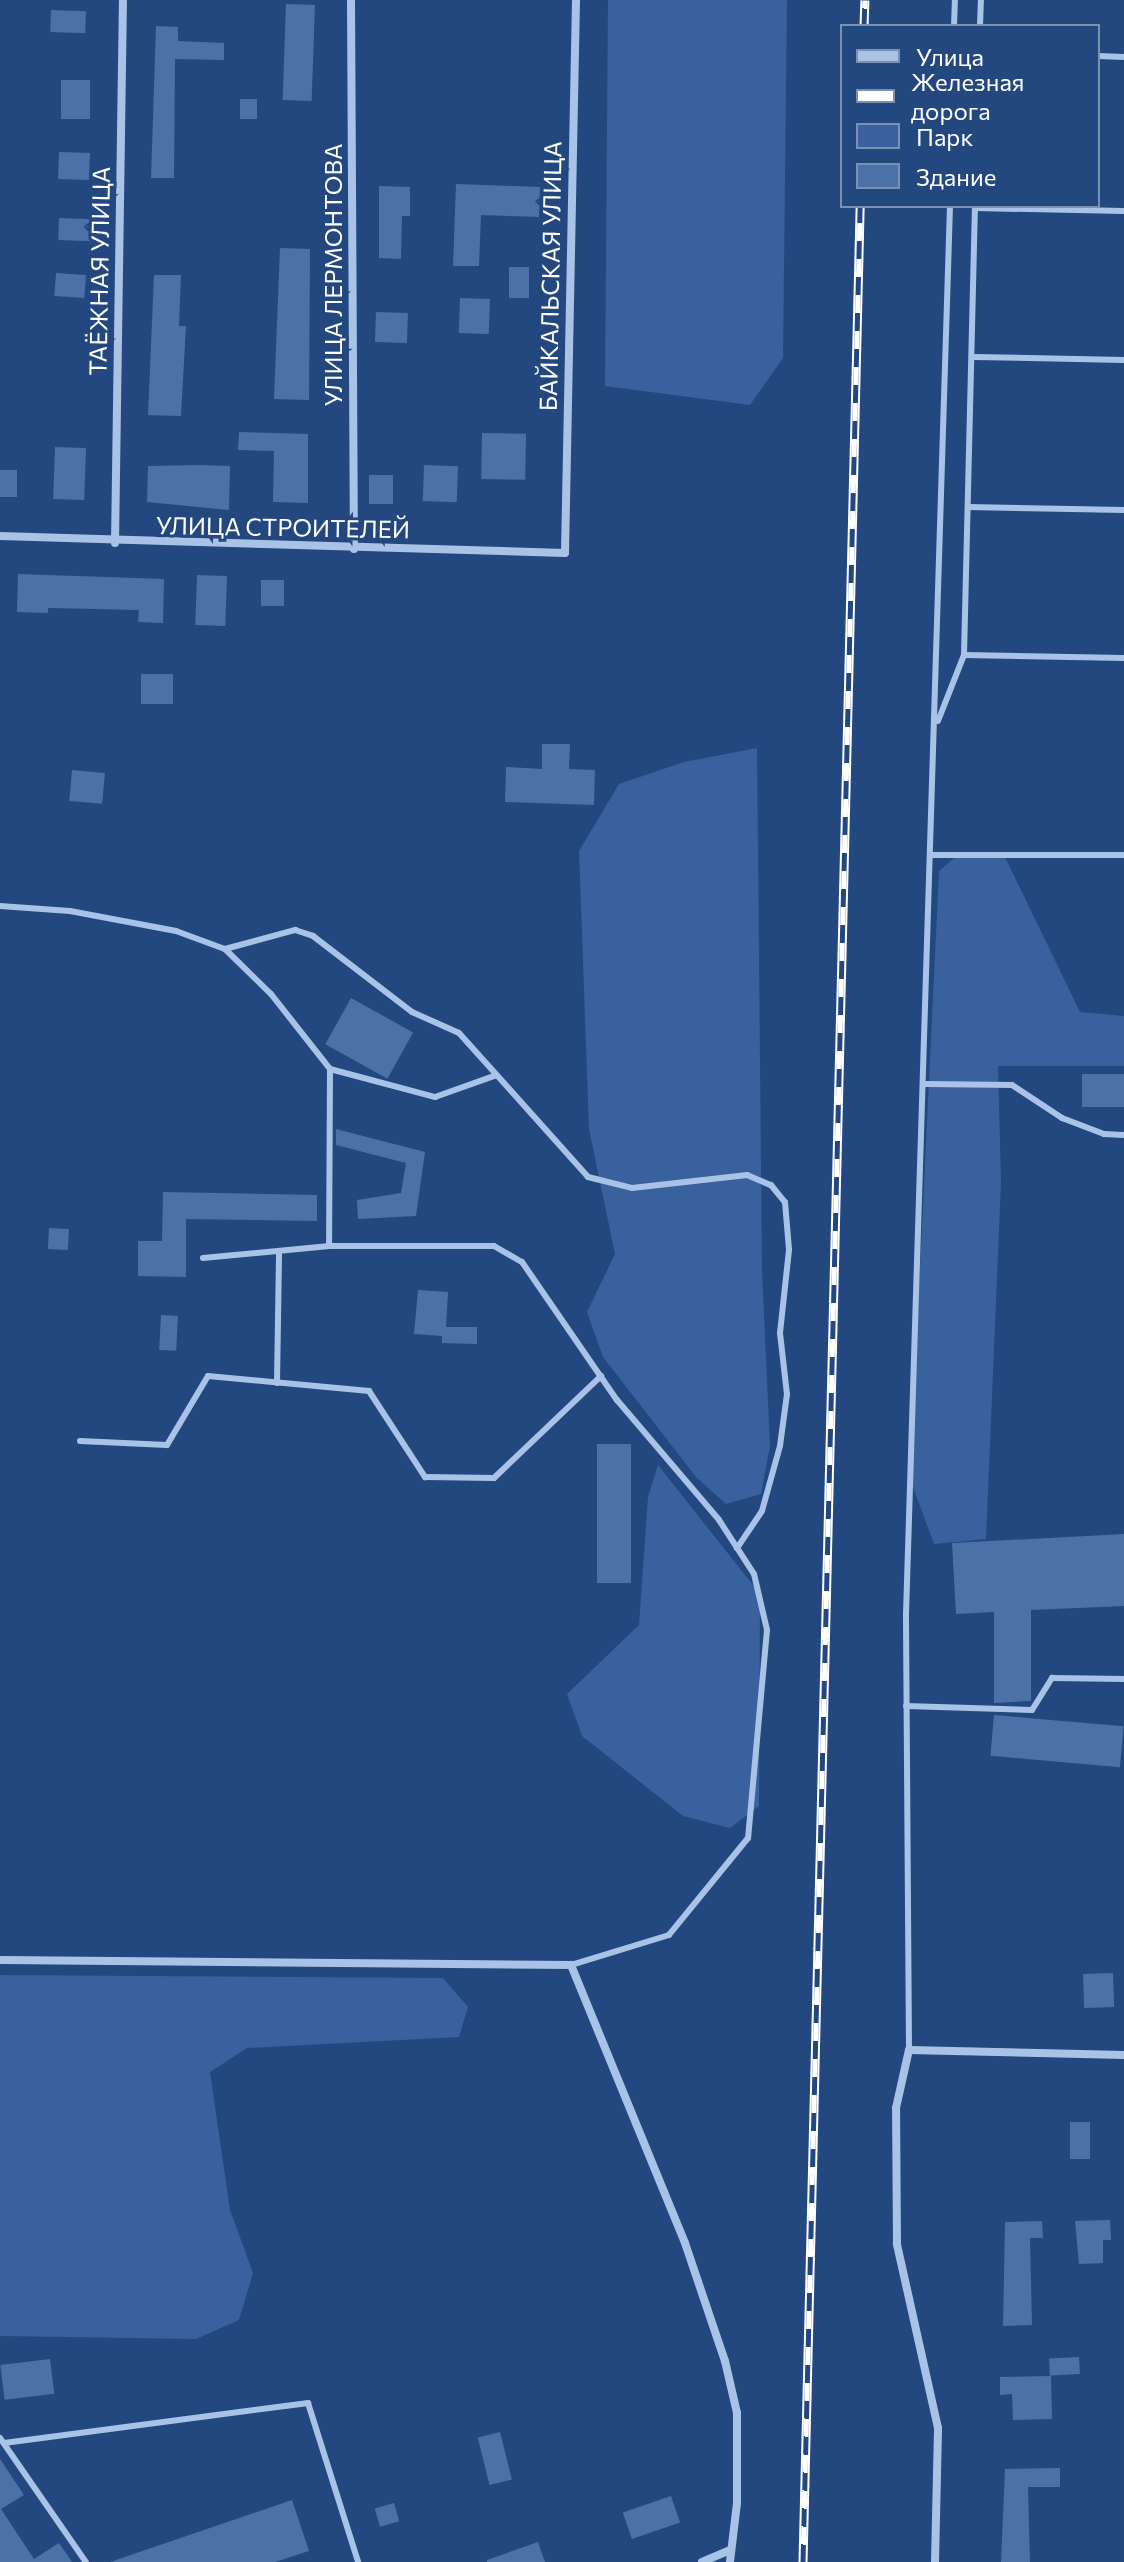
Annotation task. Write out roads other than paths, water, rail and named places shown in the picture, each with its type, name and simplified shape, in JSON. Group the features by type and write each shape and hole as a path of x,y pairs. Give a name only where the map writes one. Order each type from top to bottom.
{"street":[{"name":"ТАЁЖНАЯ УЛИЦА","path":"115,543 123,0"},
{"name":"УЛИЦА ЛЕРМОНТОВА","path":"351,0 354,549"},
{"name":"БАЙКАЛЬСКАЯ УЛИЦА","path":"565,553 576,0"},
{"name":"УЛИЦА СТРОИТЕЛЕЙ","path":"0,536 115,543 565,553"},
{"path":"0,1960 571,1965 685,2243 725,2361 737,2413 737,2503 730,2562"},
{"path":"935,2562 938,2428 897,2244 896,2108 909,2050 1124,2055"},
{"path":"702,2562 730,2550"}],"lane":[{"path":"954,24 955,0"},
{"path":"980,24 981,0"},
{"path":"1100,56 1124,57"},
{"path":"909,2050 906,1706 950,208"},
{"path":"937,726 964,655 975,208"},
{"path":"1012,208 1124,211"},
{"path":"973,357 1124,360"},
{"path":"968,507 1124,510"},
{"path":"964,655 1124,658"},
{"path":"933,855 1124,855"},
{"path":"0,906 70,911 176,931 225,949 271,994 330,1069 435,1097 494,1076"},
{"path":"225,949 295,930 313,936 412,1012 459,1033 494,1076 588,1177 632,1188 747,1175 771,1185 785,1202 789,1250 780,1333 787,1394 780,1446 762,1511 737,1548"},
{"path":"329,1246 330,1069"},
{"path":"925,1084 1012,1085 1062,1118 1104,1134 1124,1135"},
{"path":"203,1258 329,1246 494,1246 522,1262 601,1376 737,1548 754,1574 767,1630 748,1838 669,1935 571,1965"},
{"path":"277,1383 279,1251"},
{"path":"80,1441 167,1445 208,1376 369,1391 425,1477 494,1478 601,1376"},
{"path":"906,1706 1032,1710 1052,1678 1124,1679"},
{"path":"86,2562 2,2440 308,2403 358,2562"}],"railway":[{"path":"864,24 865,0"},
{"path":"803,2562 860,208"}]}
